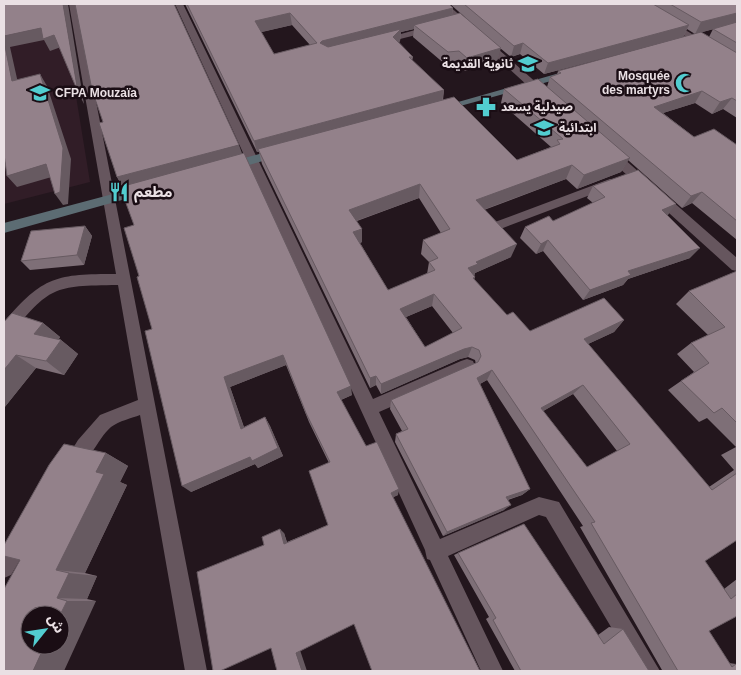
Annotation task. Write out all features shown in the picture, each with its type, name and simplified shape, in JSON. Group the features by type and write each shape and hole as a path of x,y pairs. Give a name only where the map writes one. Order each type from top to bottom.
{"main road":[{"path":"676,45 712,34"},
{"path":"428,112 579,71"},
{"path":"213,171 288,150"},
{"path":"4,228 156,186"}],"street":[{"path":"73,4 196,671"},
{"path":"179,4 434,552 492,671"},
{"path":"442,4 452,24 553,103"},
{"path":"637,4 737,65"},
{"path":"366,45 452,24"},
{"path":"604,148 737,266"},
{"path":"499,225 633,174"},
{"path":"4,332 31,302 46,289 60,282 124,279"},
{"path":"368,409 467,366"},
{"path":"63,478 84,446 106,421 147,404"},
{"path":"434,552 539,506 552,509 649,671"},
{"path":"4,568 30,527"}],"shaded area":[{"name":"CFPA Mouzaïa","path":"4,4 61,4 90,182 4,204"}],"building":[{"path":"4,4 63,4 78,92 54,35 43,39 41,28 4,36"},
{"path":"75,4 174,4 239,145 117,177 99,123 103,122 92,90"},
{"path":"187,4 449,4 453,8 320,43 328,47 401,29 393,37 413,57 409,57 444,90 254,141","holes":["290,13 317,43 274,54 255,21"]},
{"path":"464,4 653,4 689,25 548,63 523,43 514,46"},
{"path":"670,4 737,4 737,13 701,22"},
{"path":"460,13 501,48 467,58 459,51 448,52 414,25"},
{"path":"737,22 737,43 713,29"},
{"path":"701,32 737,53 737,101 732,98 720,102 702,91 654,107 694,137 714,129 737,145 737,221 702,192 691,196 550,77 561,73 558,71"},
{"path":"4,41 12,81 40,74 63,148 60,192 55,194 46,164 7,176 4,154"},
{"path":"538,79 630,158 584,175 572,165 476,200 517,244 476,262 478,264 468,268 475,277 473,278 507,315 513,312 530,331 604,298 624,320 584,339 712,490 737,473 737,540 705,561 731,599 737,594 737,616 709,631 732,667 736,664 737,671 678,671 591,523 595,522 492,370 477,378 530,489 506,497 511,505 447,532 396,434 408,429 391,400 478,362 481,356 479,350 472,347 464,349 381,384 376,376 370,378 258,149 454,97 517,160 560,144 557,140 563,139 504,89","holes":["420,184 450,229 423,240 438,258 429,262 435,270 388,290 353,232 362,229 349,210","434,294 462,328 425,347 400,309","583,385 630,444 587,467 541,408"]},
{"path":"244,153 351,386 337,392 366,446 377,442 399,489 391,493 480,671 372,671 354,624 296,653 302,671 277,671 271,648 220,671 213,671 197,572 264,545 262,537 280,529 284,544 328,525 309,471 330,462 306,413 283,355 224,377 241,429 265,417 278,448 252,461 250,457 182,486 145,331 152,329 137,277 139,276 124,228 134,225 120,187"},
{"path":"638,170 676,204 662,210 700,248 628,271 631,275 590,290 548,240 541,244 525,227 549,216 553,221 605,197 593,186"},
{"path":"85,226 77,255 21,261 31,231"},
{"path":"737,271 737,423 722,408 714,413 681,381 709,363 691,343 725,327 689,291"},
{"path":"12,313 43,323 34,334 61,340 46,361 16,355 4,370 4,322"},
{"path":"64,444 106,453 96,472 104,474 56,570 69,573 57,598 67,601 65,605 20,605 20,655 40,655 33,671 4,671 4,589 20,560 4,556 4,545 49,465"},
{"path":"524,524 604,644 623,629 649,671 521,671 493,620 496,618 458,553"}],"place":[{"name":"ثانوية القديمة","path":"528,64"},
{"name":"Mosquée des martyrs","path":"685,83"},
{"name":"CFPA Mouzaïa","path":"40,93"},
{"name":"صيدلية يسعد","path":"486,107"},
{"name":"ابتدائية","path":"544,128"},
{"name":"مطعم","path":"119,192"}]}
